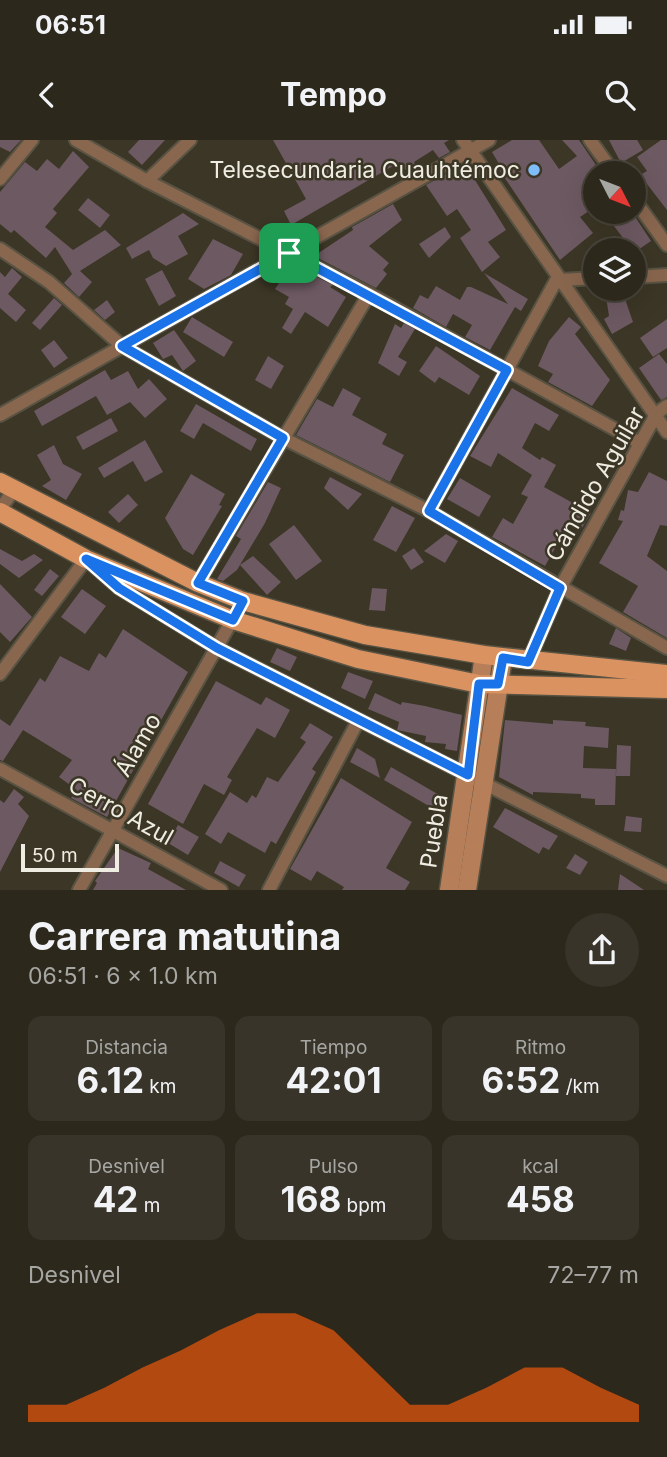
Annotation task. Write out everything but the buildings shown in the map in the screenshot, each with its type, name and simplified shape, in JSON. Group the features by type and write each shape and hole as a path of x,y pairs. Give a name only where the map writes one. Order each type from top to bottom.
{"main road":[{"path":"7,486 198,583 243,601 365,635 528,662 667,674"},
{"path":"0,510 86,559 233,620 358,659 479,684 667,689"},
{"name":"Puebla","path":"467,890 476,778 479,684 484,655"},
{"name":"Puebla","path":"449,890 503,658"}],"street":[{"path":"0,179 32,140"},
{"path":"76,140 147,181 369,294 640,443"},
{"path":"147,181 190,140"},
{"path":"0,415 289,253 466,145 489,140"},
{"path":"590,140 605,161"},
{"path":"466,145 560,278 662,410 667,432"},
{"path":"646,216 667,245"},
{"path":"0,249 50,282 122,346 283,438 429,511 667,648"},
{"path":"646,276 667,275"},
{"path":"560,278 583,278"},
{"path":"429,511 560,278"},
{"path":"198,583 369,294"},
{"name":"Cándido Aguilar","path":"528,662 560,588 640,443 662,410"},
{"path":"0,510 7,486"},
{"path":"0,674 86,559 119,588 217,648 358,722 476,778 667,876"},
{"name":"Álamo","path":"79,890 243,601"},
{"path":"269,890 358,722"},
{"name":"Cerro Azul","path":"0,769 221,890"}],"place":[{"name":"Telesecundaria Cuauhtémoc","path":"534,170"}],"route":[{"path":"289,253 507,370 429,511 560,588 528,662 503,658 498,684 479,684 468,775 358,722 217,648 119,588 86,559 233,620 243,601 198,583 283,438 122,346 289,253"}]}
